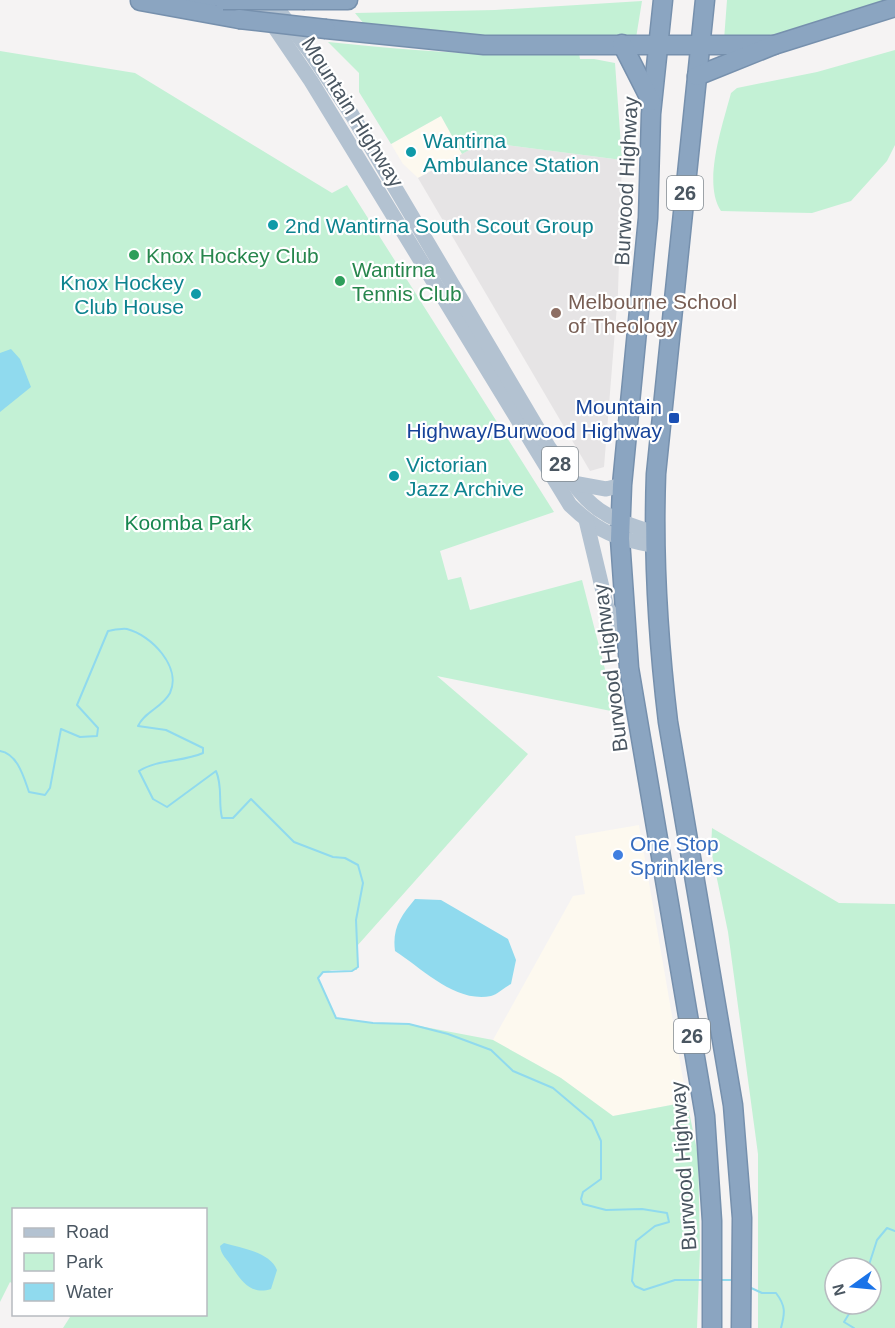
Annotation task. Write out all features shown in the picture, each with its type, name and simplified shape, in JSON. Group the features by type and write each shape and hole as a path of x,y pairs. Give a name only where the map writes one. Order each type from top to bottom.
{"highway":[{"path":"131,1 209,0"},
{"path":"223,0 348,0"},
{"name":"Burwood Highway","path":"663,0 652,104 648,218 622,485 620,530 625,633 655,826 701,1088 711,1185 712,1328"},
{"name":"26","path":"705,0 656,474 655,539 660,662 733,1105 740,1179 741,1321"},
{"path":"131,1 239,19 484,45 657,43 774,45"},
{"path":"697,76 774,45 895,8"},
{"path":"622,44 652,104"},
{"path":"655,826 670,827 687,836"}],"main road":[{"name":"Mountain Highway","path":"252,0 311,81 560,491 598,530 620,530 655,539"},
{"name":"Mountain Highway","path":"270,0 341,97 548,446 573,483 620,530"},
{"path":"477,356 491,348"},
{"path":"573,483 606,489 622,485"},
{"path":"586,520 607,608 625,633"}],"shaded area":[{"path":"441,116 462,154 418,178 403,164 391,144"},
{"name":"Melbourne School of Theology","path":"484,142 622,160 618,293 604,467 590,471 418,178"},
{"path":"639,825 687,1102 613,1116 561,1078 493,1040 573,896 585,894 575,836"}],"green space":[{"path":"727,0 895,0 789,31 746,39 724,40"},
{"path":"642,1 636,38 575,41 369,30 355,13 495,10"},
{"path":"328,42 454,52 579,53 580,59 615,63 622,160 484,142 462,154 441,116 391,144 359,92 359,73"},
{"path":"895,50 895,145 887,161 851,201 812,213 721,211 713,185 714,170 719,137 731,93 737,88 817,72"},
{"name":"Koomba Park","path":"0,51 135,73 332,193 347,185 554,512 440,551 448,580 461,577 470,610 582,580 616,712 437,676 528,754 357,946 357,970 332,970 320,974 318,978 336,1018 373,1023 409,1024 493,1040 561,1078 613,1116 687,1102 698,1155 700,1250 697,1328 63,1328 70,1317 68,1316 207,1316 207,1208 12,1208 12,1283 10,1282 0,1302"},
{"path":"712,828 839,903 895,904 895,1328 758,1328 758,1154 728,932 711,850"}],"water":[{"path":"11,349 20,359 31,387 0,412 0,353"},
{"path":"415,899 441,900 508,939 516,960 511,984 491,996 478,997 465,994 440,983 395,951 396,929"},
{"path":"224,1243 268,1259 277,1270 271,1289 253,1289 243,1282 222,1252 220,1246"}],"waterway":[{"path":"0,751 16,762 29,792 45,795 50,788 61,729 80,737 97,736 98,728 77,705 108,631 127,629 146,638 168,663 173,683 167,698 138,726 166,730 203,748 203,753 195,756 154,764 139,771 153,799 167,807 216,771 222,818 233,818 251,799 294,842 333,857 345,858 358,865 363,883 356,920 358,967 352,971 323,972 318,978 336,1018 373,1023 409,1024 448,1034 491,1050 513,1071 553,1088 592,1121 601,1141 601,1179 583,1192 581,1199 583,1204 606,1210 642,1209 667,1213 669,1222 655,1226 636,1241 632,1281 635,1286 644,1290 675,1280 703,1280"},
{"path":"872,1256 877,1240 887,1228 895,1231"},
{"path":"718,1280 733,1280"},
{"path":"749,1287 762,1293 776,1293 784,1310 781,1328"},
{"path":"848,1316 844,1322 854,1328"}],"place":[{"name":"Wantirna Ambulance Station","path":"411,152"},
{"name":"2nd Wantirna South Scout Group","path":"273,225"},
{"name":"Knox Hockey Club","path":"134,255"},
{"name":"Wantirna Tennis Club","path":"340,281"},
{"name":"Knox Hockey Club House","path":"196,294"},
{"name":"Melbourne School of Theology","path":"556,313"},
{"name":"Mountain Highway/Burwood Highway","path":"674,418"},
{"name":"Victorian Jazz Archive","path":"394,476"},
{"name":"One Stop Sprinklers","path":"618,855"}]}
